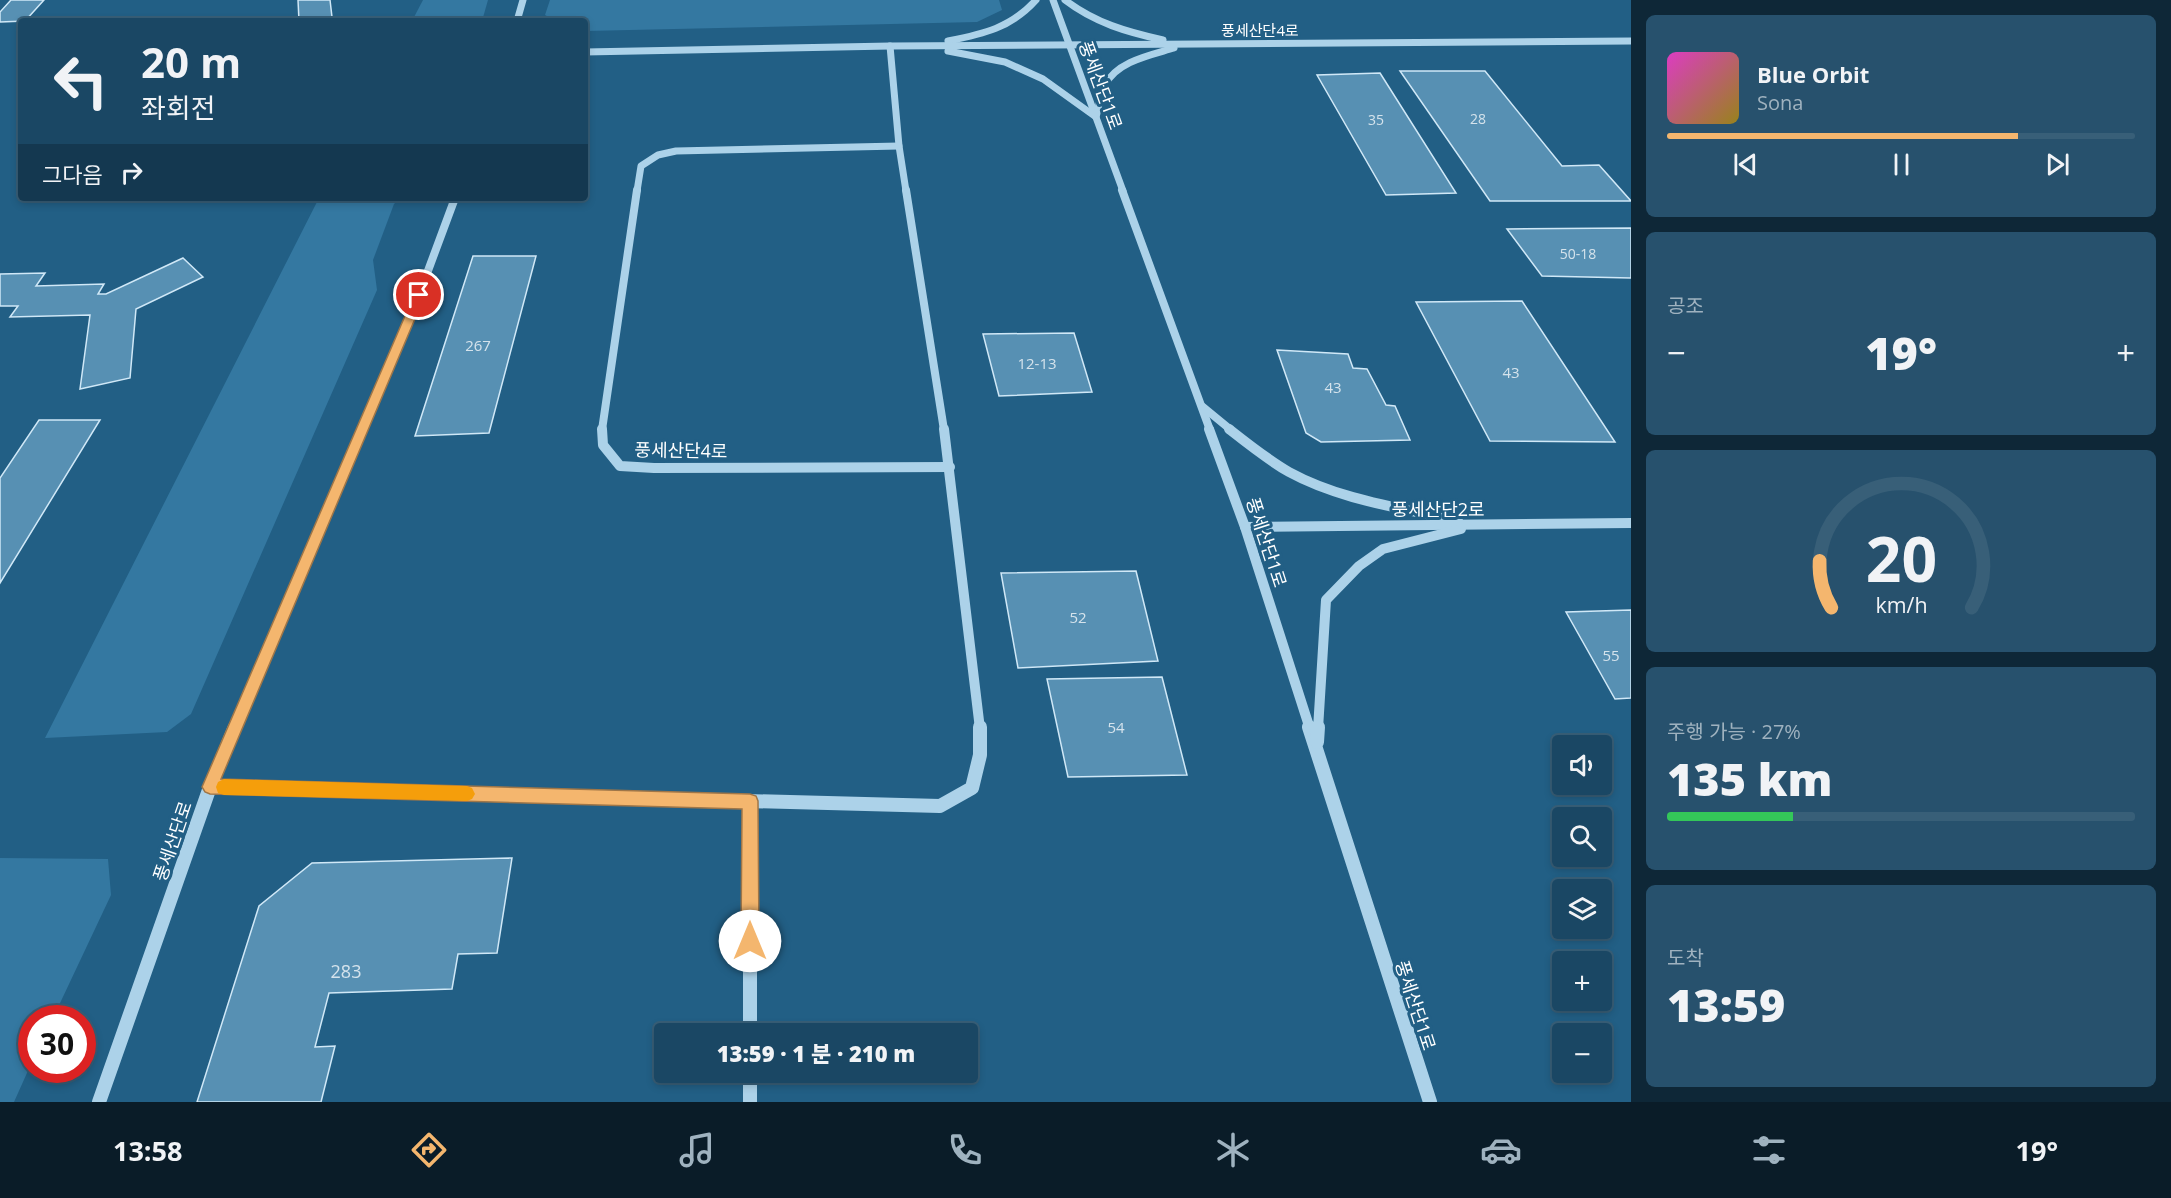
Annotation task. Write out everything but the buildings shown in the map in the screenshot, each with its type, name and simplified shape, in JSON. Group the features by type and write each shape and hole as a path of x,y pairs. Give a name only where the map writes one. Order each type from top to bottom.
{"street":[{"path":"519,18 524,0"},
{"path":"924,46 1003,28 1027,11 1036,0"},
{"name":"풍세산단1로","path":"1053,0 1245,527 1430,1102"},
{"path":"1065,0 1078,11 1102,25 1184,44"},
{"name":"풍세산단4로","path":"588,52 890,46 1631,41"},
{"path":"924,46 1005,62 1043,80 1096,117 1107,81 1121,68 1142,58 1184,44"},
{"path":"210,787 940,806 972,788 980,755 980,719 950,467 899,146 890,46"},
{"name":"풍세산단4로","path":"899,146 689,149 667,151 652,157 641,166 602,426 603,445 620,466 950,467"},
{"name":"풍세산단로","path":"99,1102 210,787 419,295 454,201"},
{"path":"1201,405 1260,453 1302,479 1351,496 1476,525"},
{"name":"풍세산단2로","path":"1245,527 1631,523"},
{"path":"1317,751 1326,600 1359,566 1383,549 1476,525"},
{"path":"750,801 750,1023"},
{"path":"750,1083 750,1102"}],"shaded area":[{"path":"423,0 488,0 483,18 414,18"},
{"path":"550,0 999,0 1002,10 977,22 588,31 588,18 550,18 545,15"},
{"path":"317,201 397,201 373,260 377,290 191,714 167,732 45,738"},
{"path":"0,858 108,859 111,895 59,1005 18,1005 18,1083 22,1083 14,1102 0,1102"}],"slow traffic":[{"path":"224,787 467,794"}],"route":[{"path":"419,295 210,787 750,801 750,941"}]}
